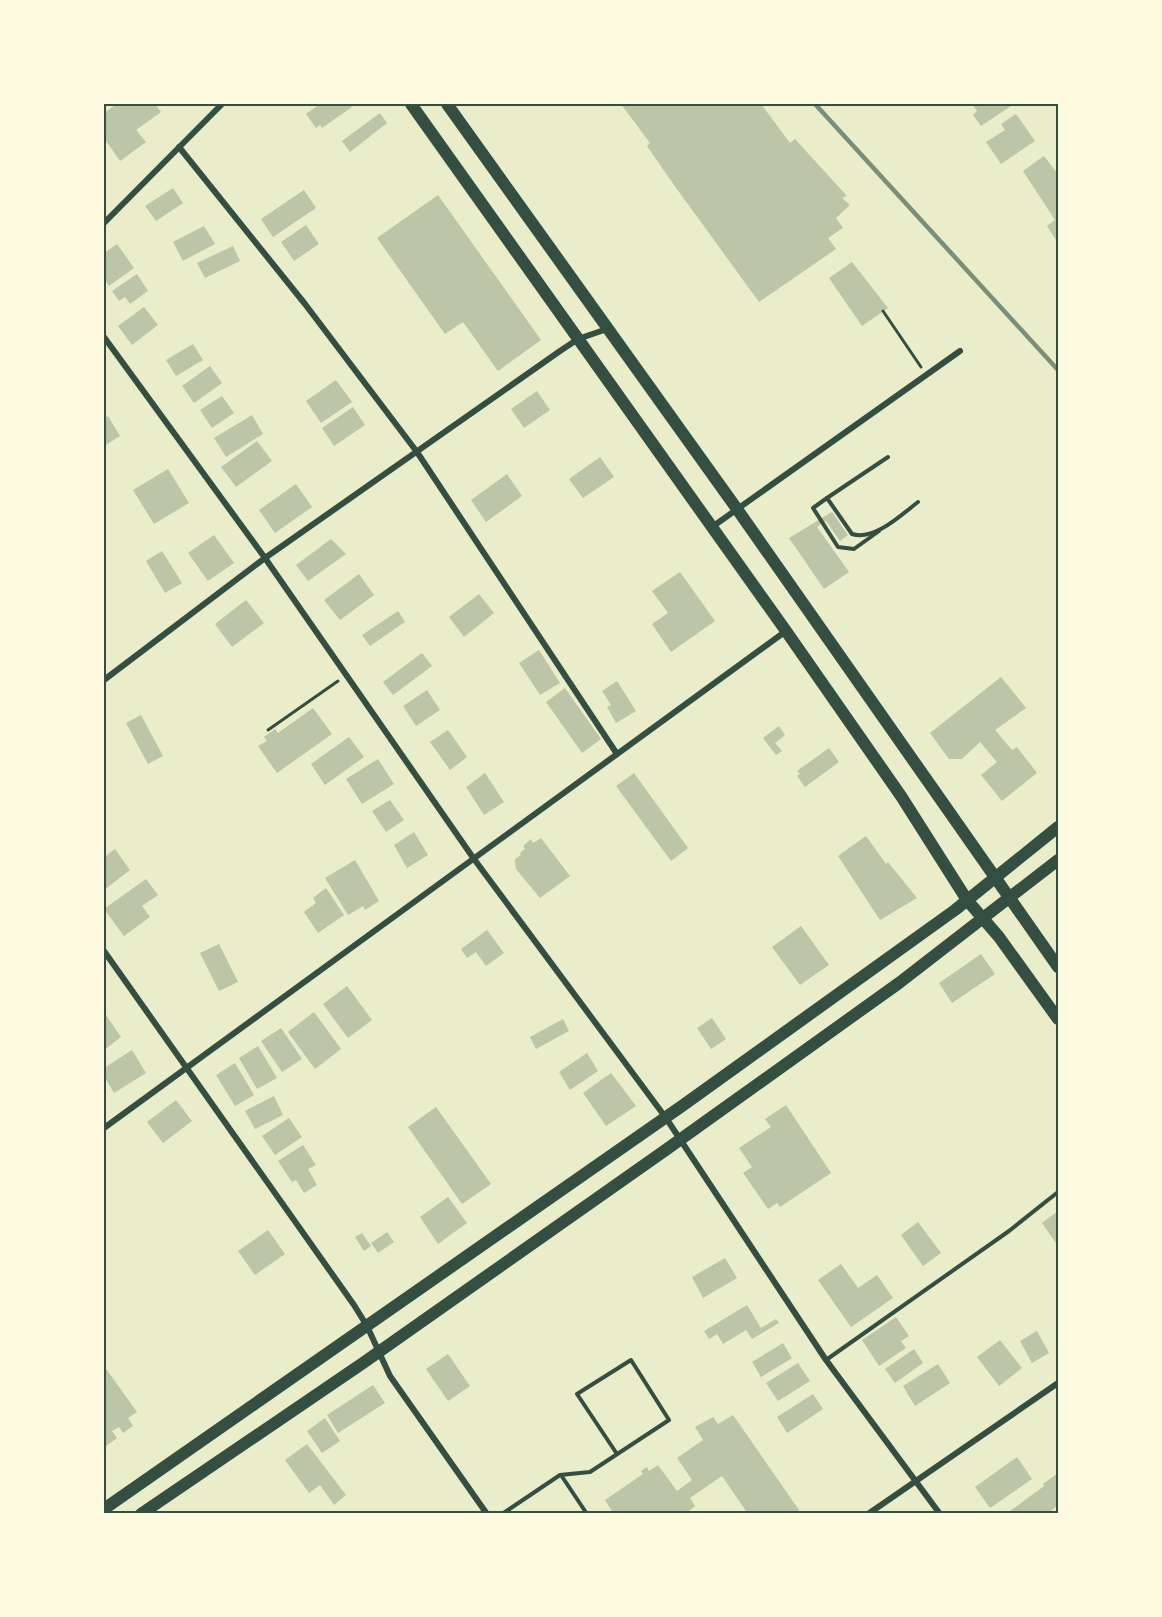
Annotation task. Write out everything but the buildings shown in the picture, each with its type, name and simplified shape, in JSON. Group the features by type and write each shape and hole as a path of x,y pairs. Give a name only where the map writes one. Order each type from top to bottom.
{"main road":[{"path":"411,104 786,631 901,796 968,900 985,919 1059,1019"},
{"path":"447,104 737,509 1059,967"},
{"path":"104,1509 666,1118 968,900 1059,827"},
{"path":"141,1514 379,1352 985,919 1059,860"}],"street":[{"path":"104,223 222,104"},
{"path":"179,147 305,304 417,452 617,754"},
{"path":"104,680 265,558 579,339 608,329"},
{"path":"104,337 265,558 474,859 666,1118 826,1360 940,1514"},
{"path":"712,527 960,351"},
{"path":"104,1128 786,631"},
{"path":"104,951 188,1067 368,1326 390,1376 487,1514"},
{"path":"867,1514 1059,1383"}],"lane":[{"path":"888,457 813,508 838,547 854,549 863,545 918,502"},
{"path":"827,498 852,534 862,535 882,528"},
{"path":"826,1360 1059,1192"},
{"path":"502,1514 560,1474 590,1472 616,1455 669,1420 631,1360 577,1394 616,1455"},
{"path":"560,1474 587,1514"}],"path":[{"path":"884,311 926,375"},
{"path":"268,730 339,680"}],"railway":[{"path":"815,104 1058,370"}]}
